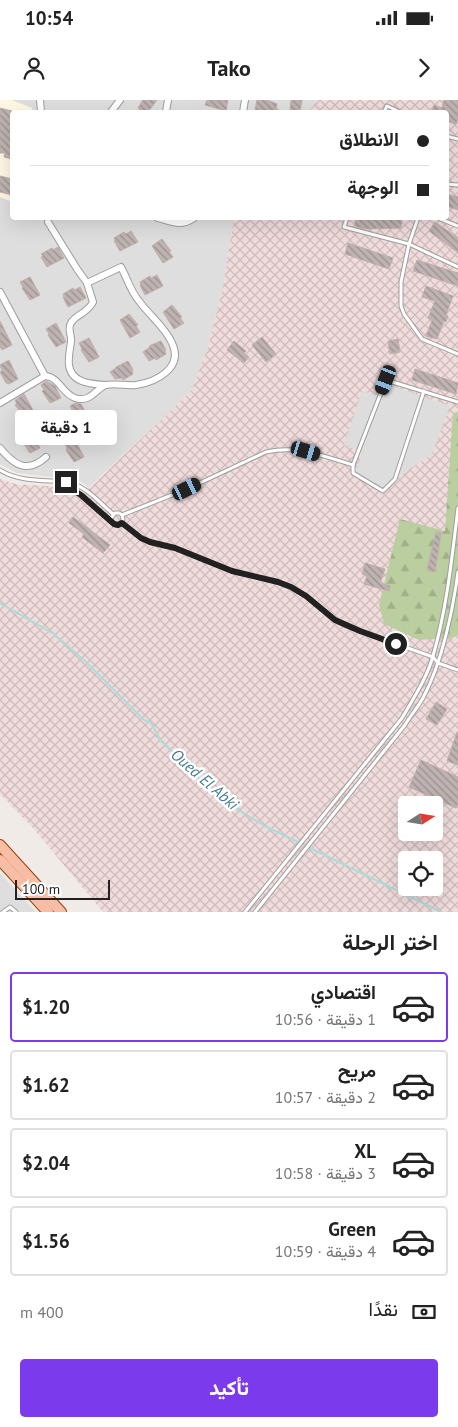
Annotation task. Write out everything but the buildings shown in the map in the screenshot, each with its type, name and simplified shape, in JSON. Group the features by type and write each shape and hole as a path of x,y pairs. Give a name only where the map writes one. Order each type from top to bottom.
{"main road":[{"path":"0,845 61,912"},
{"path":"0,860 48,912"}],"street":[{"path":"50,220 87,283 93,302 90,308 71,322 69,327 71,337 68,364 70,371 82,382 106,386 135,385 157,379 167,372 173,365 175,358 175,350 172,343 138,300 121,268 87,283"},
{"path":"166,220 186,223 191,220"},
{"path":"0,292 45,376 52,378 63,390 75,398 91,397 106,386"},
{"path":"0,403 45,376"},
{"path":"0,448 8,458 24,466 36,464 46,457"}],"lane":[{"path":"385,110 388,106 396,110"},
{"path":"346,220 344,227 409,244 458,267"},
{"path":"417,220 409,244 401,282 401,306 404,314 422,339 458,354"},
{"path":"443,220 458,226"},
{"path":"424,391 394,479 383,492 353,474 353,465 386,380 424,391 458,402"},
{"path":"122,515 187,489 266,452 278,449 306,451 353,465"},
{"path":"0,470 8,475 19,478 74,484 86,490 113,514"},
{"path":"66,482 70,488 112,522 118,525 122,523"},
{"path":"244,912 402,718 416,694 433,657 449,584 458,508"},
{"path":"113,514 119,512 124,520 122,523"},
{"path":"112,522 113,514"},
{"path":"122,523 141,538 150,542 175,548 232,571 291,587 346,626 433,657 438,663 458,670"},
{"path":"255,912 405,725 424,697 438,663 458,572"},
{"path":"3,912 10,907 16,912"}],"shaded area":[{"path":"0,100 317,100 310,110 10,110 10,220 234,220 223,287 208,347 192,390 88,488 78,480 17,473 0,464"},
{"path":"0,100 12,100 32,108 32,110 10,110 10,201 0,197"},
{"path":"317,100 458,100 458,912 103,912 33,828 0,794 0,479 16,484 64,487 79,498 192,390 208,347 223,287 234,220 449,220 449,110 310,110"},
{"path":"384,383 450,406 432,454 382,488 356,472 362,452 344,445 362,391 379,396"},
{"path":"0,873 36,912 0,912"}],"green space":[{"path":"458,412 458,635 450,638 419,640 384,624 379,605 400,519 445,531 453,413"}],"waterway":[{"name":"Oued El Abki","path":"0,603 54,634 86,662 144,720 151,723 160,739 193,773 232,806 265,826 441,912"}],"route":[{"path":"66,482 70,488 81,495 114,524 122,523 141,538 185,551 232,571 291,587 346,626 396,644"}]}
